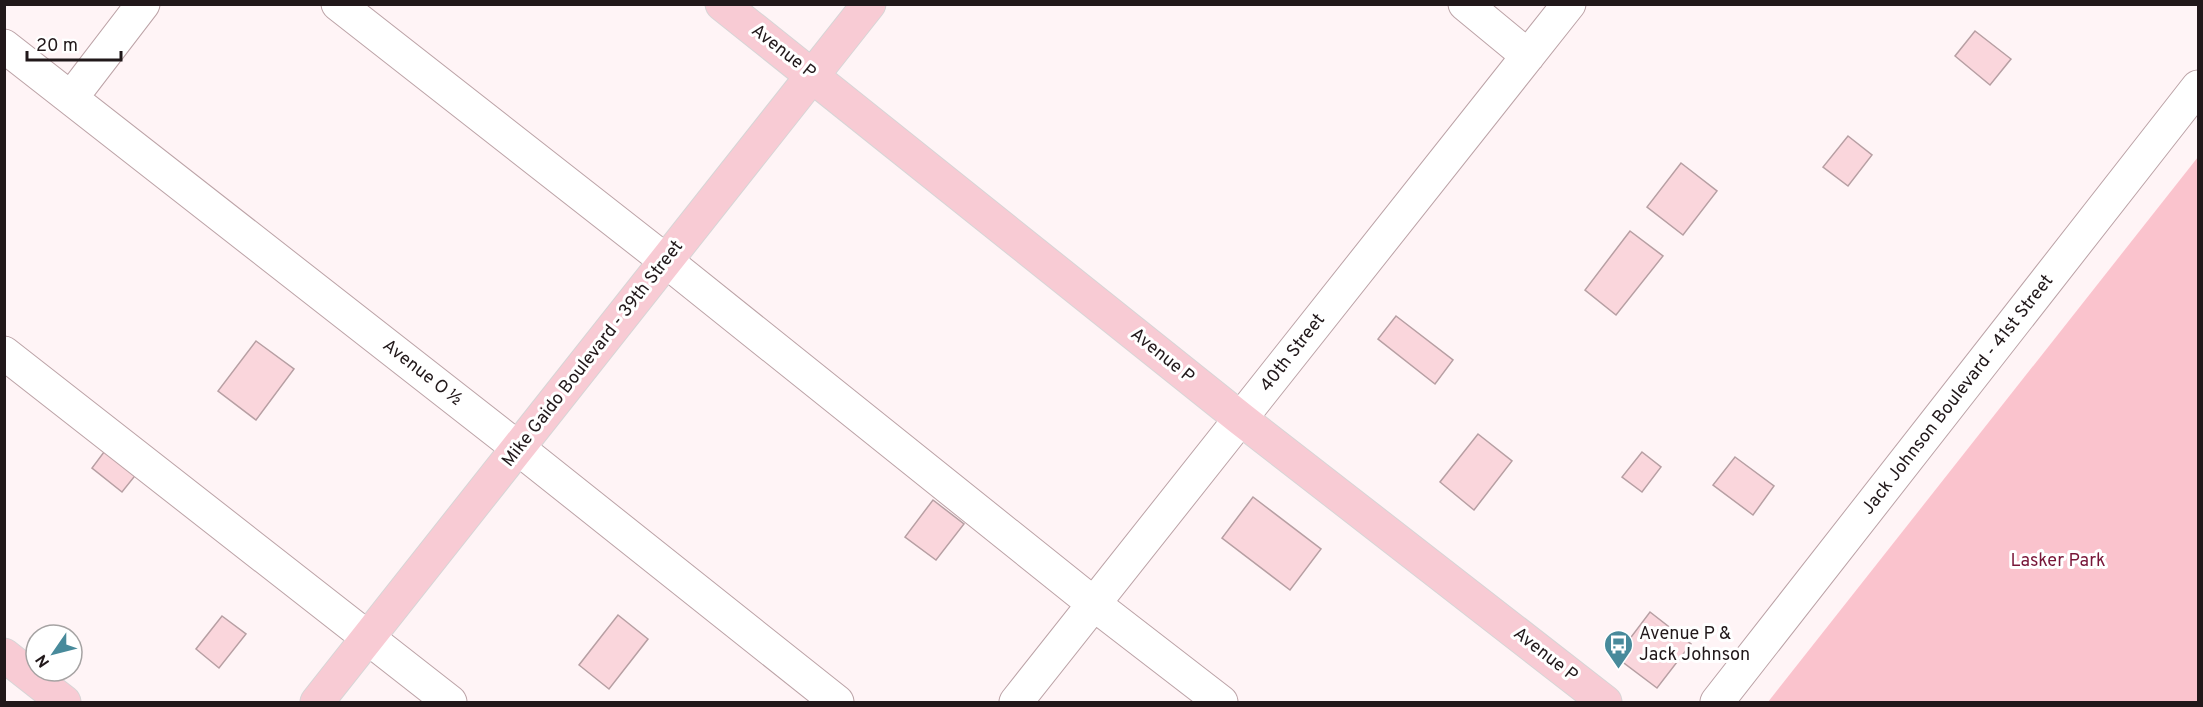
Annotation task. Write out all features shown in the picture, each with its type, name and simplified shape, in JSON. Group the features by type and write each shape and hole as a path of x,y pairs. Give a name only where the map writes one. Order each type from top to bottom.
{"main road":[{"name":"Avenue P","path":"722,4 1241,419 1605,702"},
{"name":"Mike Gaido Boulevard - 39th Street","path":"317,702 868,4"},
{"path":"4,655 64,702"}],"street":[{"path":"71,98 143,4"},
{"path":"338,4 666,261 1094,604 1221,702"},
{"path":"1465,4 1528,56"},
{"name":"40th Street","path":"1016,702 1569,4"},
{"name":"Avenue O ½","path":"4,46 518,448 837,702"},
{"name":"Jack Johnson Boulevard - 41st Street","path":"1717,702 2199,87"},
{"path":"4,353 450,702"}],"green space":[{"name":"Lasker Park","path":"2198,157 2198,702 1768,702"}],"building":[{"path":"1975,31 2011,59 1990,85 1955,56"},
{"path":"1848,136 1872,155 1848,186 1823,167"},
{"path":"1681,163 1717,191 1683,235 1647,207"},
{"path":"1630,231 1663,256 1616,315 1585,290"},
{"path":"1396,316 1453,360 1435,384 1378,339"},
{"path":"256,341 294,369 256,420 218,391"},
{"path":"1478,434 1512,461 1474,510 1440,482"},
{"path":"107,448 138,472 122,492 92,468"},
{"path":"1642,452 1661,467 1642,492 1622,477"},
{"path":"1735,457 1774,486 1753,515 1713,485"},
{"path":"1253,497 1321,549 1290,590 1222,538"},
{"path":"933,500 964,524 936,560 905,537"},
{"path":"1650,612 1691,644 1657,688 1616,657"},
{"path":"618,615 648,639 609,689 579,665"},
{"path":"222,616 246,634 219,668 196,649"}],"place":[{"name":"Avenue P & Jack Johnson","path":"1618,670"}]}
